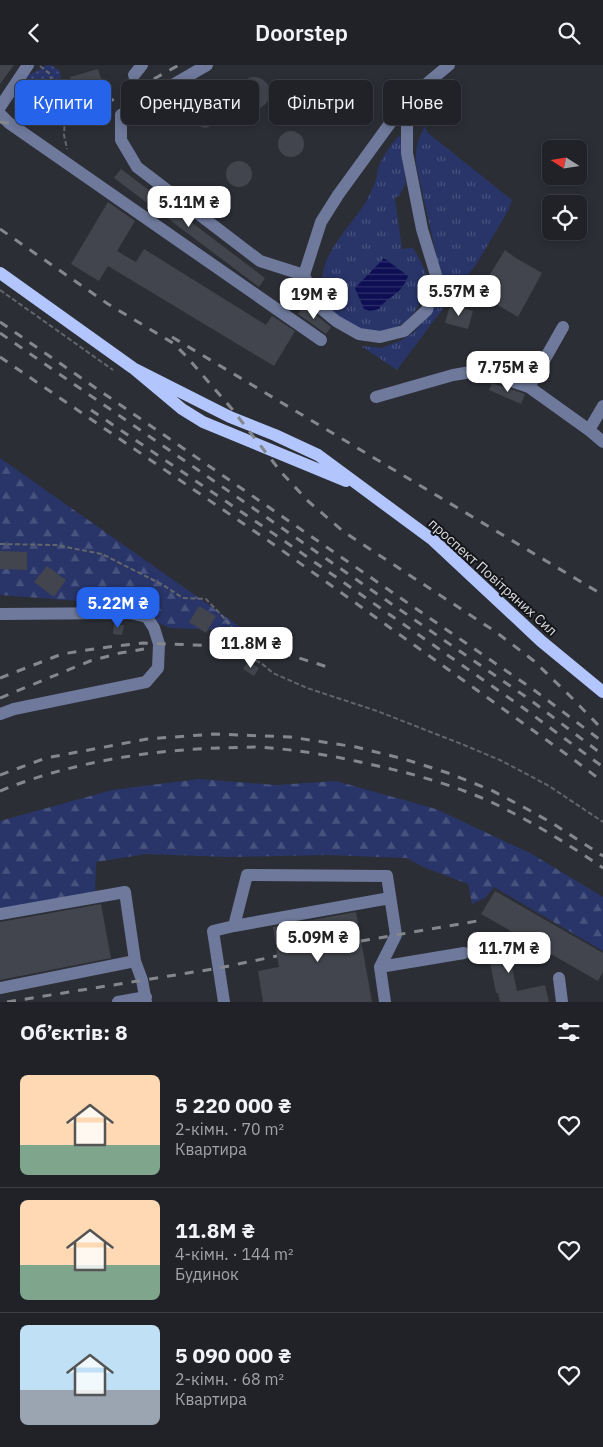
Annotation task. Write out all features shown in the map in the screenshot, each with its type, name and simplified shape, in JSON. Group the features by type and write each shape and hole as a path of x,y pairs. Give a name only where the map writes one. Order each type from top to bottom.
{"main road":[{"name":"проспект Повітряних Сил","path":"0,273 133,367 182,409 203,422 360,487 391,508 433,540 541,641 603,692"}],"lane":[{"path":"0,107 28,65"},
{"path":"207,65 121,115 121,141 137,167 260,261 304,275"},
{"path":"431,80 449,65"},
{"path":"0,115 74,169 321,340"},
{"path":"389,125 338,195 321,222 304,275 318,307 336,321 359,334 380,337 404,331 427,309 436,275 422,229 407,153 407,125"},
{"path":"528,387 563,327"},
{"path":"376,397 453,375 471,372 488,373 528,387 603,442"},
{"path":"589,430 603,406"},
{"path":"0,614 130,613 147,617 160,643 158,669 146,682 14,709 0,714"},
{"path":"234,926 247,875 387,876 396,935 380,967 385,1002"},
{"path":"0,914 124,892 136,961 146,999 118,1002"},
{"path":"224,1002 213,931 390,898"},
{"path":"380,967 464,953"},
{"path":"0,988 136,961"},
{"path":"559,977 562,1002"}],"path":[{"path":"38,65 49,73 66,115 64,135 74,169"},
{"path":"0,544 56,545 102,553 163,585 183,598 206,599 230,624 244,649 244,655 261,663 273,673 307,688 377,711 502,761 549,787 603,822"}],"green space":[{"path":"47,65 51,65 60,71 61,80 26,80 27,76"},
{"path":"425,126 428,133 512,200 509,209 477,263 397,370 361,346 381,348 400,341 413,333 437,304 442,289 441,276 416,164 420,135"},
{"path":"399,136 403,140 406,183 399,196 395,198 402,249 413,248 424,268 426,284 419,304 405,322 392,329 381,331 358,329 338,318 325,301 322,290 324,267 334,246 367,200 376,180 382,159"},
{"path":"0,458 246,631 170,628 119,604 0,595"},
{"path":"199,779 276,785 336,781 436,809 530,853 603,897 603,951 494,887 485,898 472,904 468,884 423,867 407,858 328,855 229,857 146,854 96,862 95,897 0,910 0,821 112,790"}],"shaded area":[{"path":"384,258 408,276 398,292 379,309 370,311 364,309 355,288"}],"building":[{"path":"0,65 14,65 0,84"},
{"path":"98,69 102,80 71,80 70,77"},
{"path":"254,77 260,78 269,87 269,99 259,108 259,80 246,80"},
{"path":"199,125 211,125 205,128"},
{"path":"291,131 300,135 304,144 300,153 291,157 282,153 278,144 282,135"},
{"path":"239,161 248,165 252,174 248,183 239,187 230,183 226,174 230,165"},
{"path":"121,169 265,278 259,287 114,178"},
{"path":"108,202 135,221 117,251 136,262 144,249 266,325 272,316 295,331 274,366 108,266 99,281 71,264"},
{"path":"505,250 542,273 518,317 479,292"},
{"path":"450,305 473,311 468,329 445,323"},
{"path":"304,306 331,327 326,334 298,314"},
{"path":"492,383 525,394 521,404 489,390"},
{"path":"0,551 27,552 27,570 0,569"},
{"path":"47,566 66,580 54,597 34,582"},
{"path":"199,606 216,616 206,633 189,622"},
{"path":"114,624 124,625 122,635 113,634"},
{"path":"248,661 259,668 254,676 243,669"},
{"path":"495,891 603,953 603,972 598,981 481,914"},
{"path":"101,904 111,958 0,980 0,922"},
{"path":"356,912 372,1002 263,1002 258,971 279,967 273,927"},
{"path":"505,933 517,991 545,985 549,1002 500,1002 498,993 496,993 485,937"}],"railway":[{"path":"0,122 9,123 74,114 123,96 179,65"},
{"path":"0,229 108,304 173,343 232,409 281,472 308,501 344,532 496,632 534,661 603,730"},
{"path":"0,322 534,690 603,742"},
{"path":"0,333 529,699 603,755"},
{"path":"172,337 603,595"},
{"path":"0,357 276,546 603,782"},
{"path":"91,410 280,538 522,707 603,767"},
{"path":"0,678 62,654 143,643 244,647 286,654 331,668"},
{"path":"0,698 90,661 144,649"},
{"path":"0,775 46,758 147,739 214,734 290,737 356,747 404,759 448,773 491,790 527,809 603,856"},
{"path":"0,791 53,773 137,755 193,749 251,747 303,752 350,760 409,774 450,786 489,801 562,841 603,868"},
{"path":"361,941 477,921"},
{"path":"7,1002 219,968 277,956"}]}
